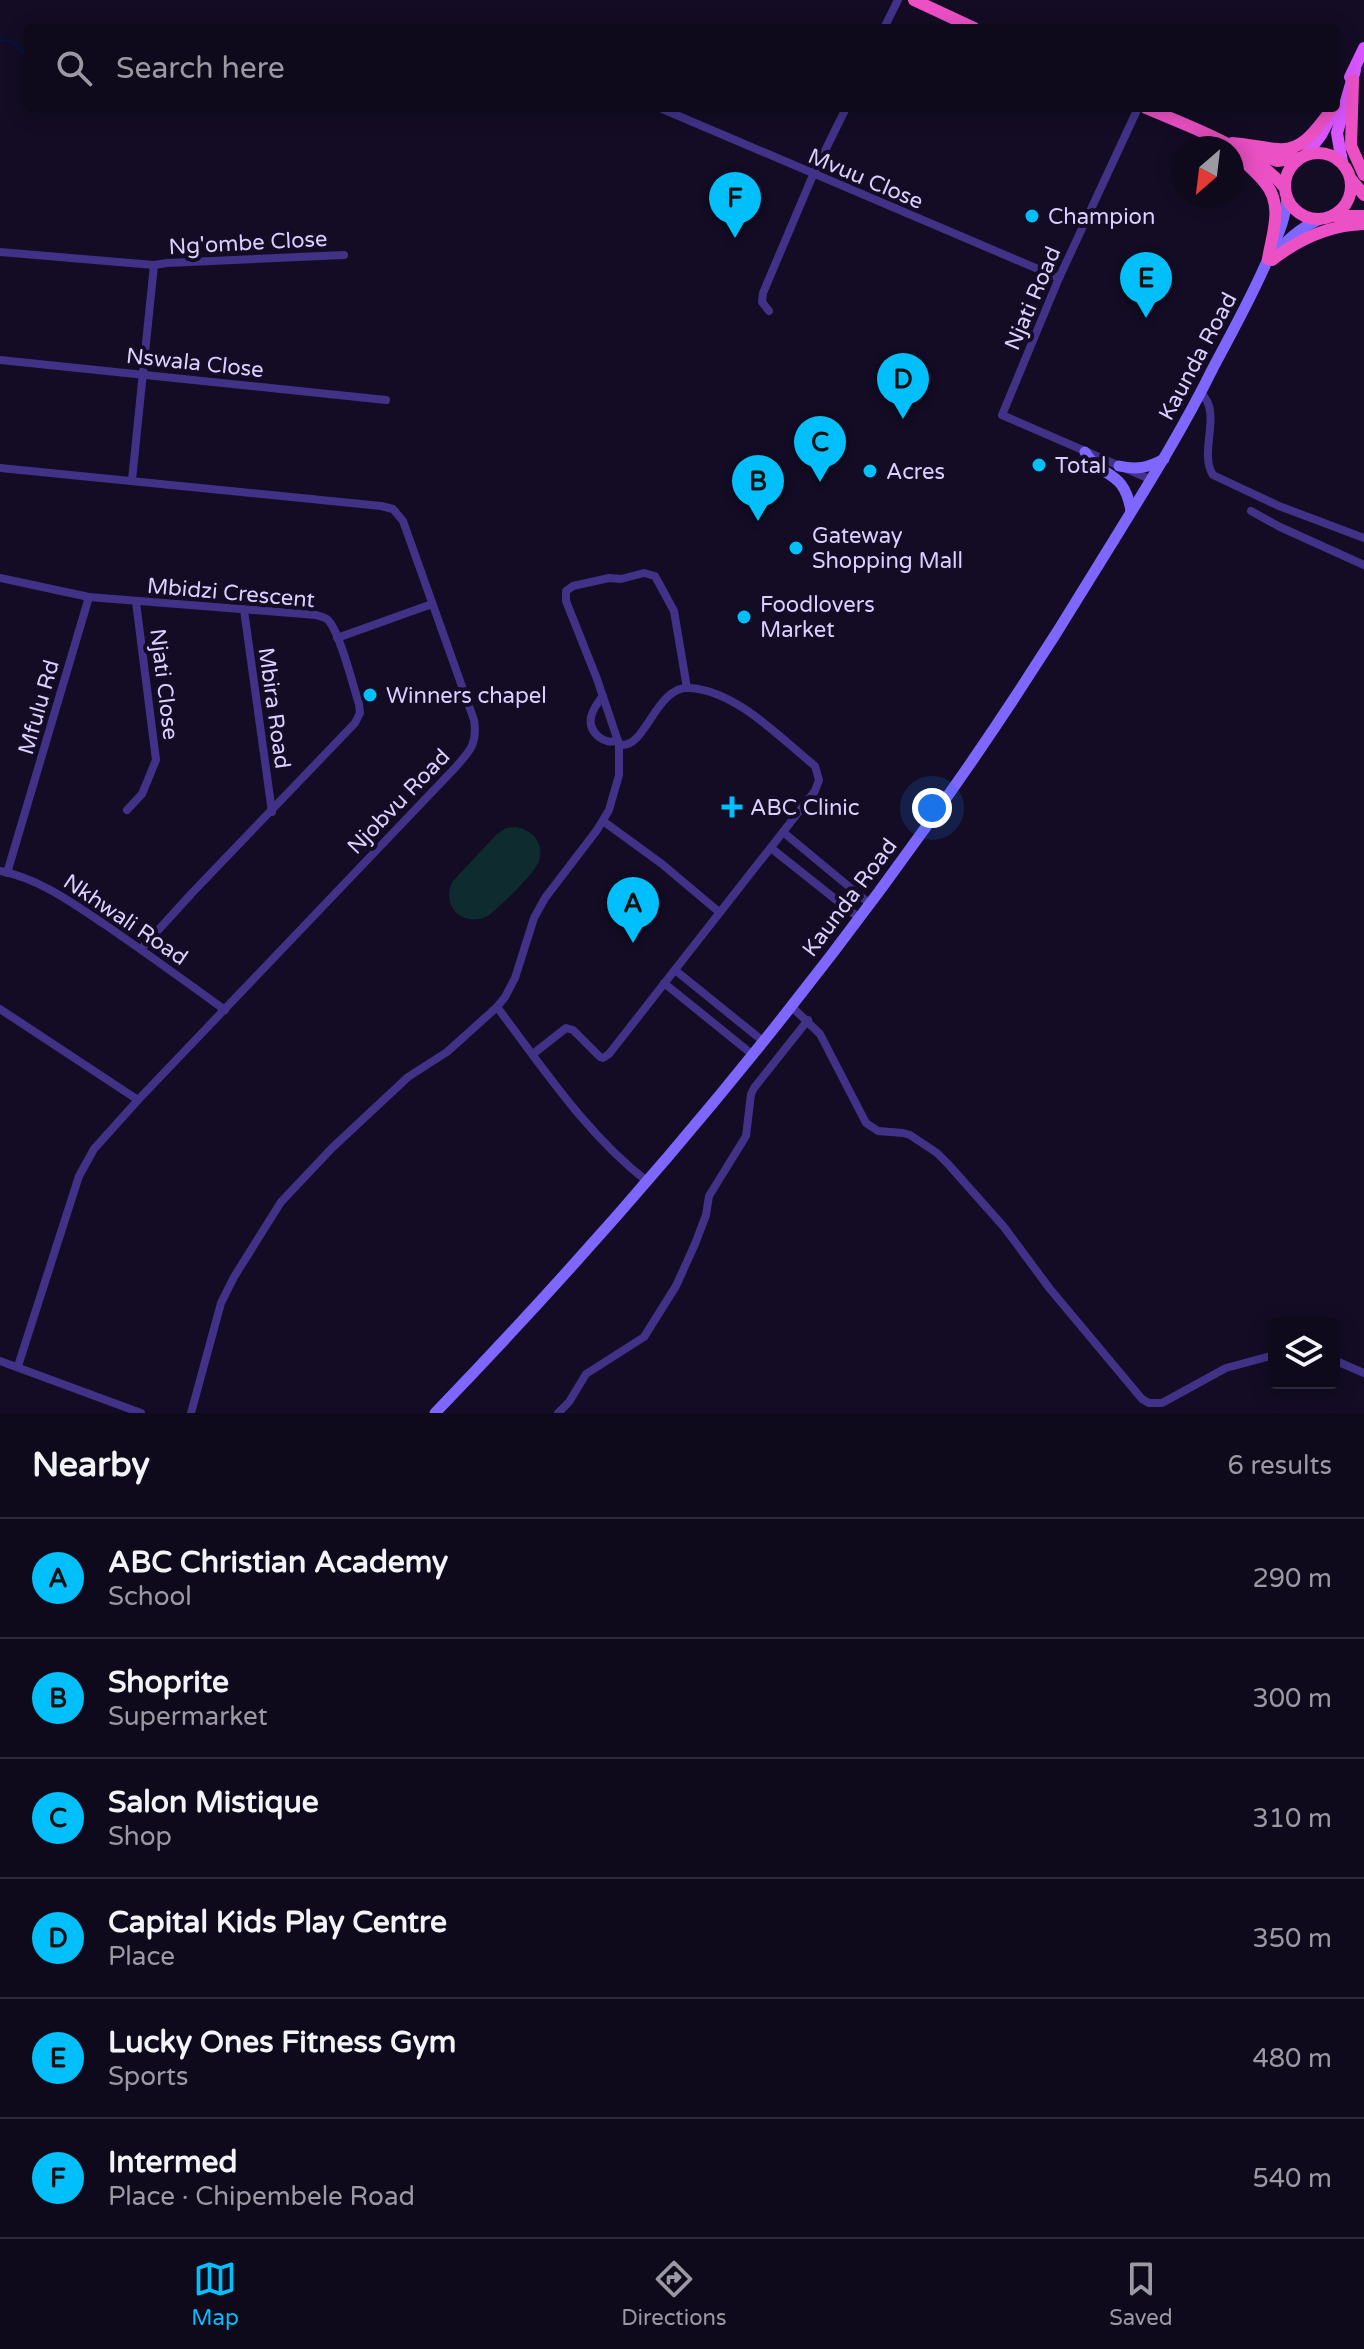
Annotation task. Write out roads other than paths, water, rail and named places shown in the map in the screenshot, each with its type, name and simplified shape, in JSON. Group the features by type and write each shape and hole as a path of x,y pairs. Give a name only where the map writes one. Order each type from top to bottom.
{"highway":[{"path":"914,0 965,24"},
{"path":"1354,75 1351,146 1364,195"},
{"path":"1155,112 1207,136"},
{"path":"1244,146 1293,148 1309,138 1329,112"},
{"path":"1244,151 1277,161 1325,153 1342,162 1358,177"},
{"path":"1244,155 1267,169 1300,214 1309,218 1364,216"},
{"path":"1286,192 1286,177 1291,166 1302,156"},
{"path":"1244,161 1273,195 1275,216 1269,262"},
{"path":"1326,218 1342,210 1358,177"},
{"path":"1269,262 1304,239 1328,229 1364,224"}],"main road":[{"path":"1342,162 1337,133 1364,48"},
{"path":"1340,97 1354,75"},
{"path":"1302,156 1321,135 1332,112"},
{"name":"Kaunda Road","path":"435,1413 648,1182 792,1007 956,785 1033,672 1166,458 1269,262 1284,222 1286,192"},
{"name":"Kaunda Road","path":"1269,262 1296,232 1326,218"},
{"path":"1085,452 1090,460 1121,482 1131,511"},
{"path":"1119,466 1132,469 1145,467 1166,458"}],"street":[{"path":"886,24 898,0"},
{"name":"Mvuu Close","path":"669,112 1059,278"},
{"path":"769,311 762,302 763,293 813,175 844,112"},
{"name":"Njati Road","path":"1085,452 1002,415 1059,278 1136,112"},
{"name":"Ng'ombe Close","path":"0,252 154,265 344,255"},
{"path":"132,480 154,265"},
{"name":"Nswala Close","path":"0,360 386,400"},
{"path":"1201,393 1206,398 1211,422 1208,467 1213,475 1279,506 1364,538"},
{"path":"1085,452 1152,480"},
{"name":"Njobvu Road","path":"0,468 388,507 403,521 474,720 476,736 473,746 453,770 94,1149 82,1169 18,1366"},
{"path":"1251,511 1364,565"},
{"path":"191,1413 221,1303 281,1202 332,1148 408,1077 447,1052 497,1007 515,978 534,918 545,898 603,821 617,787 618,743 566,601 566,591 573,586 644,573 659,578 674,611 687,688"},
{"name":"Mbidzi Crescent","path":"0,578 89,597 316,615 326,619 337,638"},
{"name":"Mfulu Rd","path":"4,872 89,597"},
{"name":"Njati Close","path":"127,810 142,794 156,760 136,602"},
{"path":"141,949 358,719 359,704 337,638 432,604"},
{"name":"Mbira Road","path":"244,610 272,812"},
{"path":"533,1054 566,1028 573,1030 596,1055 606,1056 815,791 819,780 817,769 725,697 687,688 679,690 661,703 634,742 627,746 604,740 590,726 590,715 603,696"},
{"path":"603,821 662,864 719,912"},
{"path":"783,832 870,904"},
{"path":"771,848 859,918"},
{"name":"Nkhwali Road","path":"4,872 43,885 141,949 225,1010"},
{"path":"675,970 764,1042"},
{"path":"664,983 753,1055"},
{"path":"497,1007 587,1124 617,1157 648,1182"},
{"path":"792,1007 820,1034 866,1123 878,1131 910,1135 937,1153 1004,1227 1050,1289 1142,1399 1149,1403 1162,1403 1226,1368 1268,1357"},
{"path":"0,1009 138,1100"},
{"path":"558,1413 569,1402 586,1374 644,1337 676,1286 706,1215 709,1196 746,1136 754,1088 808,1020"},
{"path":"0,1361 141,1413"},
{"path":"1340,1363 1364,1373"}],"waterway":[{"path":"0,40 11,41 24,53"}],"place":[{"name":"Champion","path":"1032,216"},
{"name":"Intermed","path":"735,238"},
{"name":"Lucky Ones Fitness Gym","path":"1146,318"},
{"name":"Capital Kids Play Centre","path":"903,419"},
{"name":"Total","path":"1039,465"},
{"name":"Acres","path":"870,471"},
{"name":"Salon Mistique","path":"820,482"},
{"name":"Shoprite","path":"758,521"},
{"name":"Gateway Shopping Mall","path":"796,548"},
{"name":"Foodlovers Market","path":"744,617"},
{"name":"Winners chapel","path":"370,695"},
{"name":"ABC Clinic","path":"732,807"},
{"name":"ABC Christian Academy","path":"633,943"}]}
